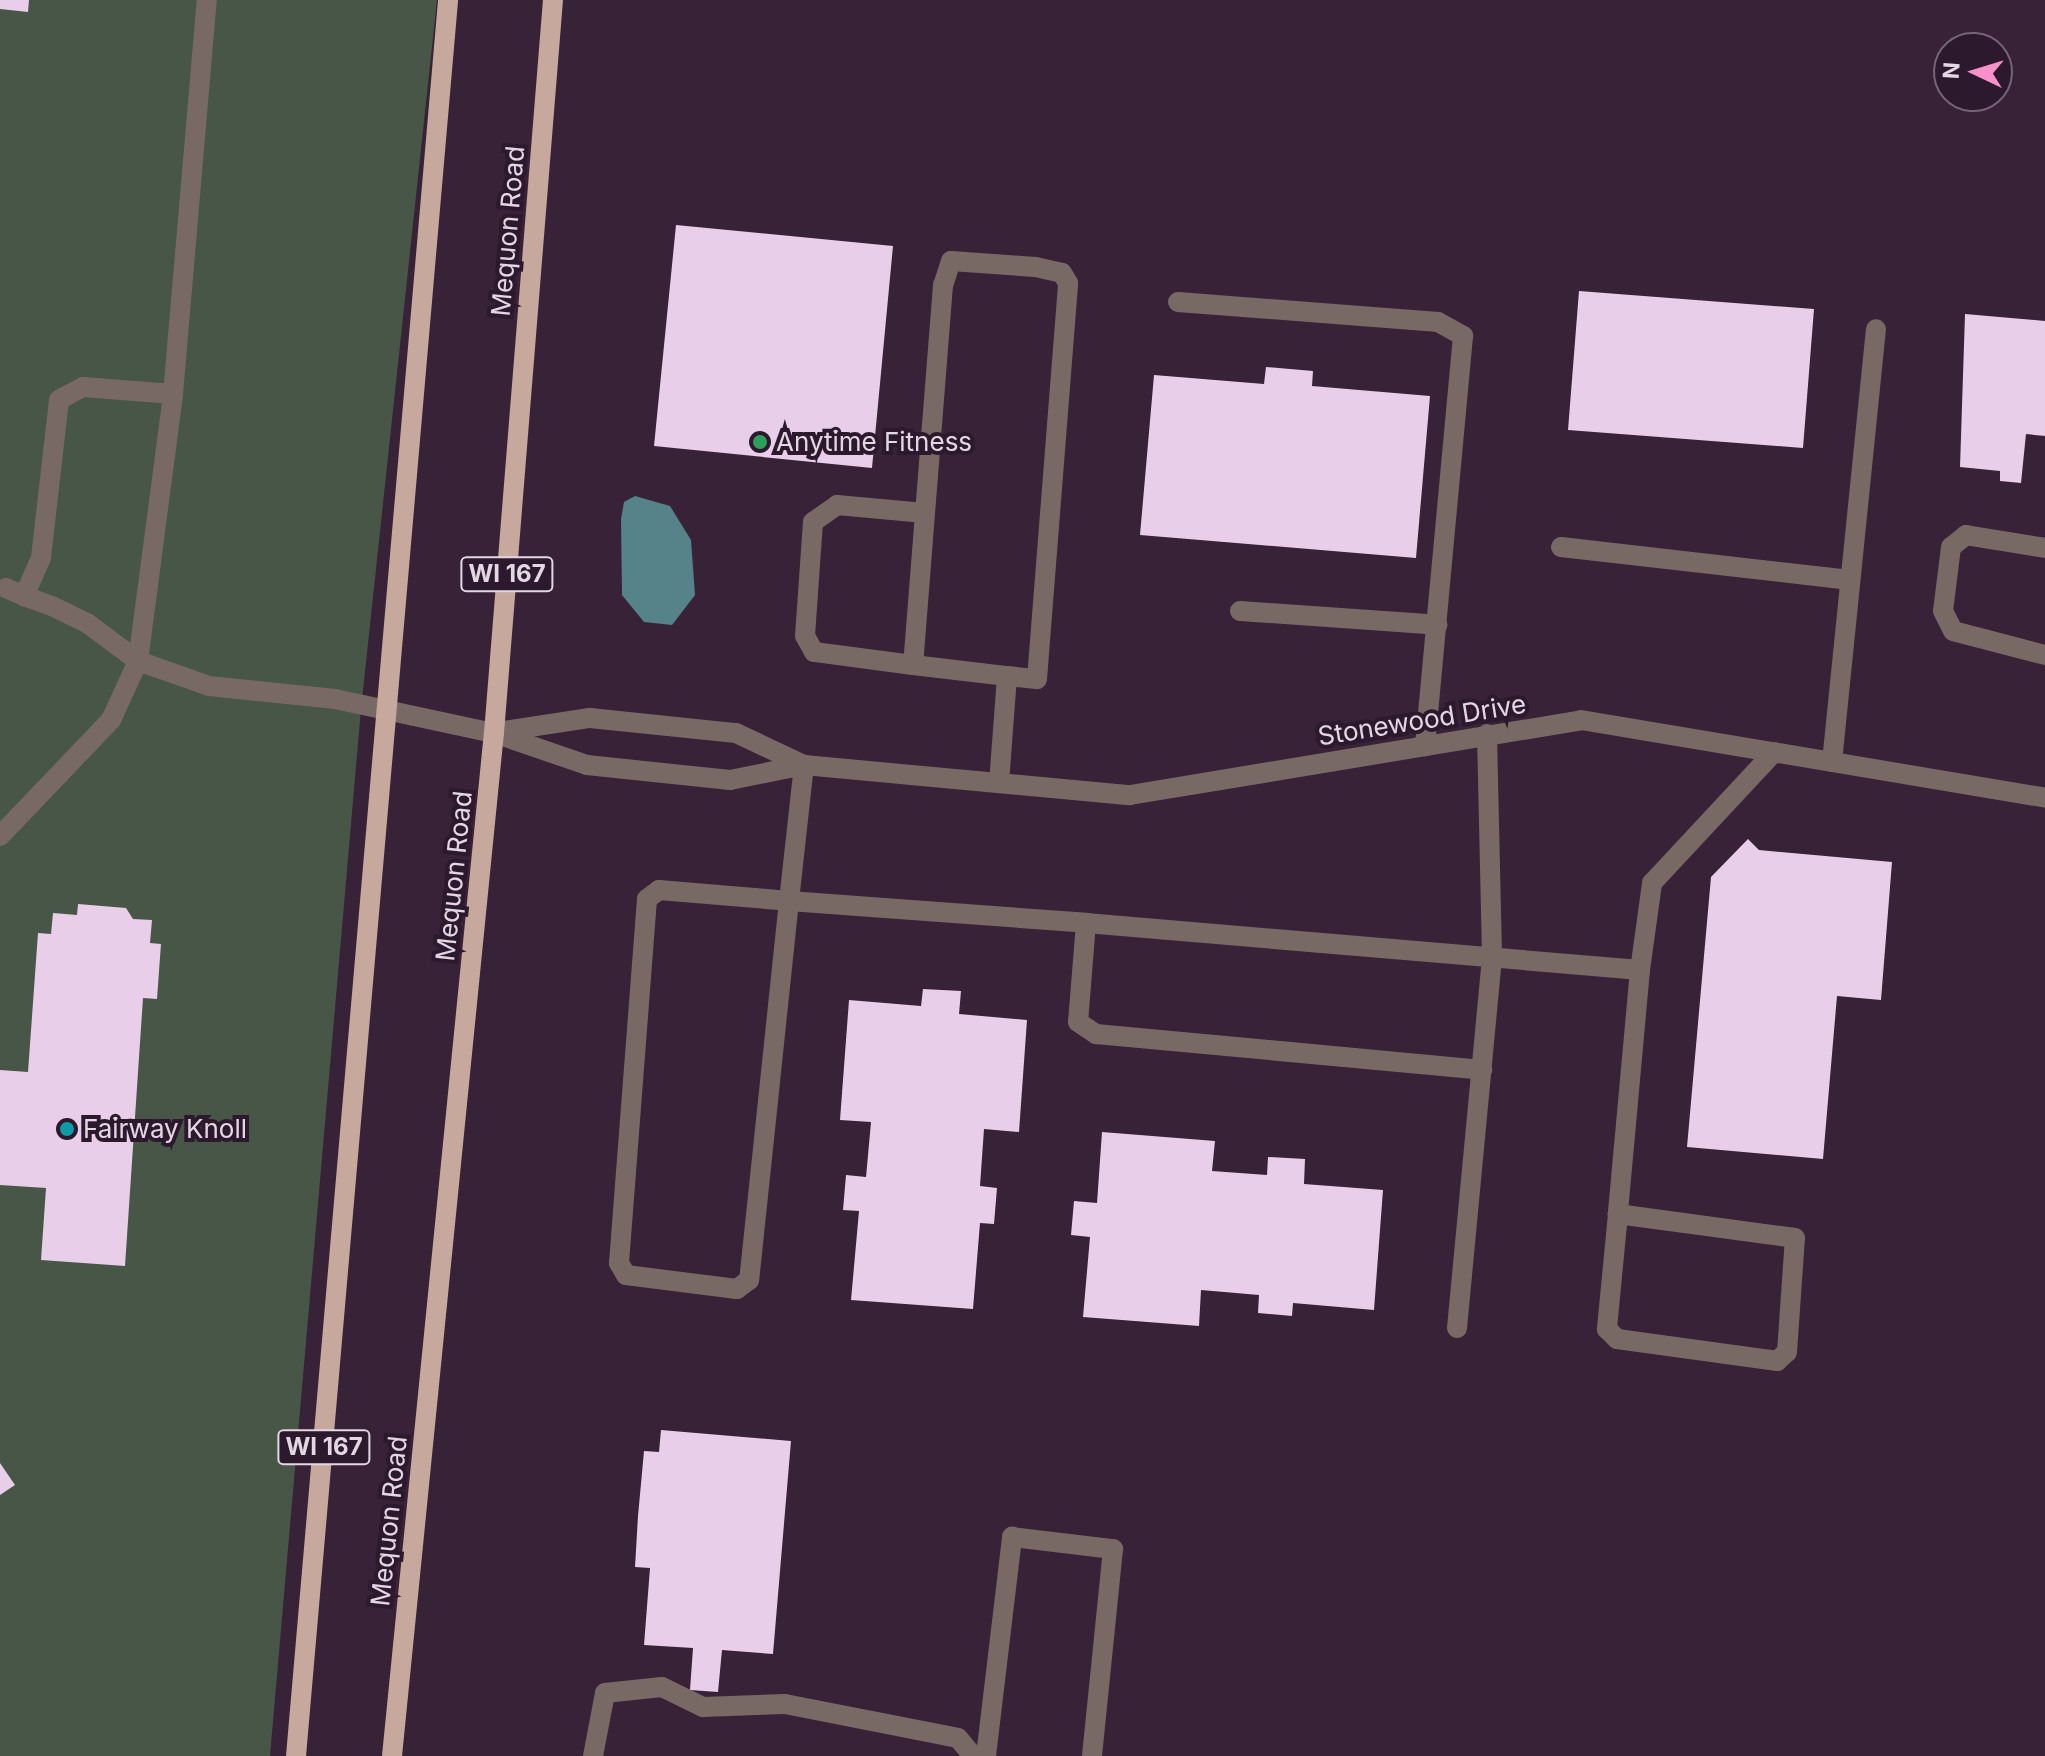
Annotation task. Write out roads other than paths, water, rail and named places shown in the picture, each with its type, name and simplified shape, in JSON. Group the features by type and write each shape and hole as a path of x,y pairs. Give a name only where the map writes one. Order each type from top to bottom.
{"main road":[{"name":"WI 167","path":"296,1756 391,711 448,0"},
{"name":"Mequon Road","path":"392,1756 494,733 553,0"}],"street":[{"path":"0,836 111,720 138,661 173,394 207,0"},
{"path":"913,665 951,261 1062,273 1068,283 1037,679 913,665 814,652 805,636 813,522 837,505 925,513"},
{"path":"1178,302 1438,322 1463,336 1425,746"},
{"path":"1832,762 1876,329"},
{"path":"8,591 41,558 59,400 83,387 173,394"},
{"path":"2045,548 1966,535 1951,547 1943,611 1953,631 2045,655"},
{"path":"1561,547 1850,580"},
{"name":"Stonewood Drive","path":"8,591 87,623 138,661 209,686 391,711 494,733 601,767 730,780 804,765"},
{"path":"1240,611 1438,625"},
{"path":"999,783 1007,676"},
{"name":"Stonewood Drive","path":"494,733 590,718 721,732 804,765 1130,795 1581,720 2045,798"},
{"path":"1457,1328 1492,955 1487,734"},
{"path":"1618,1214 1795,1238 1787,1352 1777,1361 1617,1339 1607,1329 1640,970 1652,883 1774,752"},
{"path":"804,765 789,901 749,1280 737,1289 626,1275 619,1263 647,899 659,890 789,901 1492,955 1640,970"},
{"path":"1086,923 1078,1022 1096,1034 1482,1070"},
{"path":"986,1756 1012,1537 1113,1549 1092,1756"},
{"path":"593,1756 605,1693 662,1687 703,1707 785,1704 958,1738 973,1756"}],"place":[{"name":"Anytime Fitness","path":"760,442"},
{"name":"Fairway Knoll","path":"67,1129"}]}
